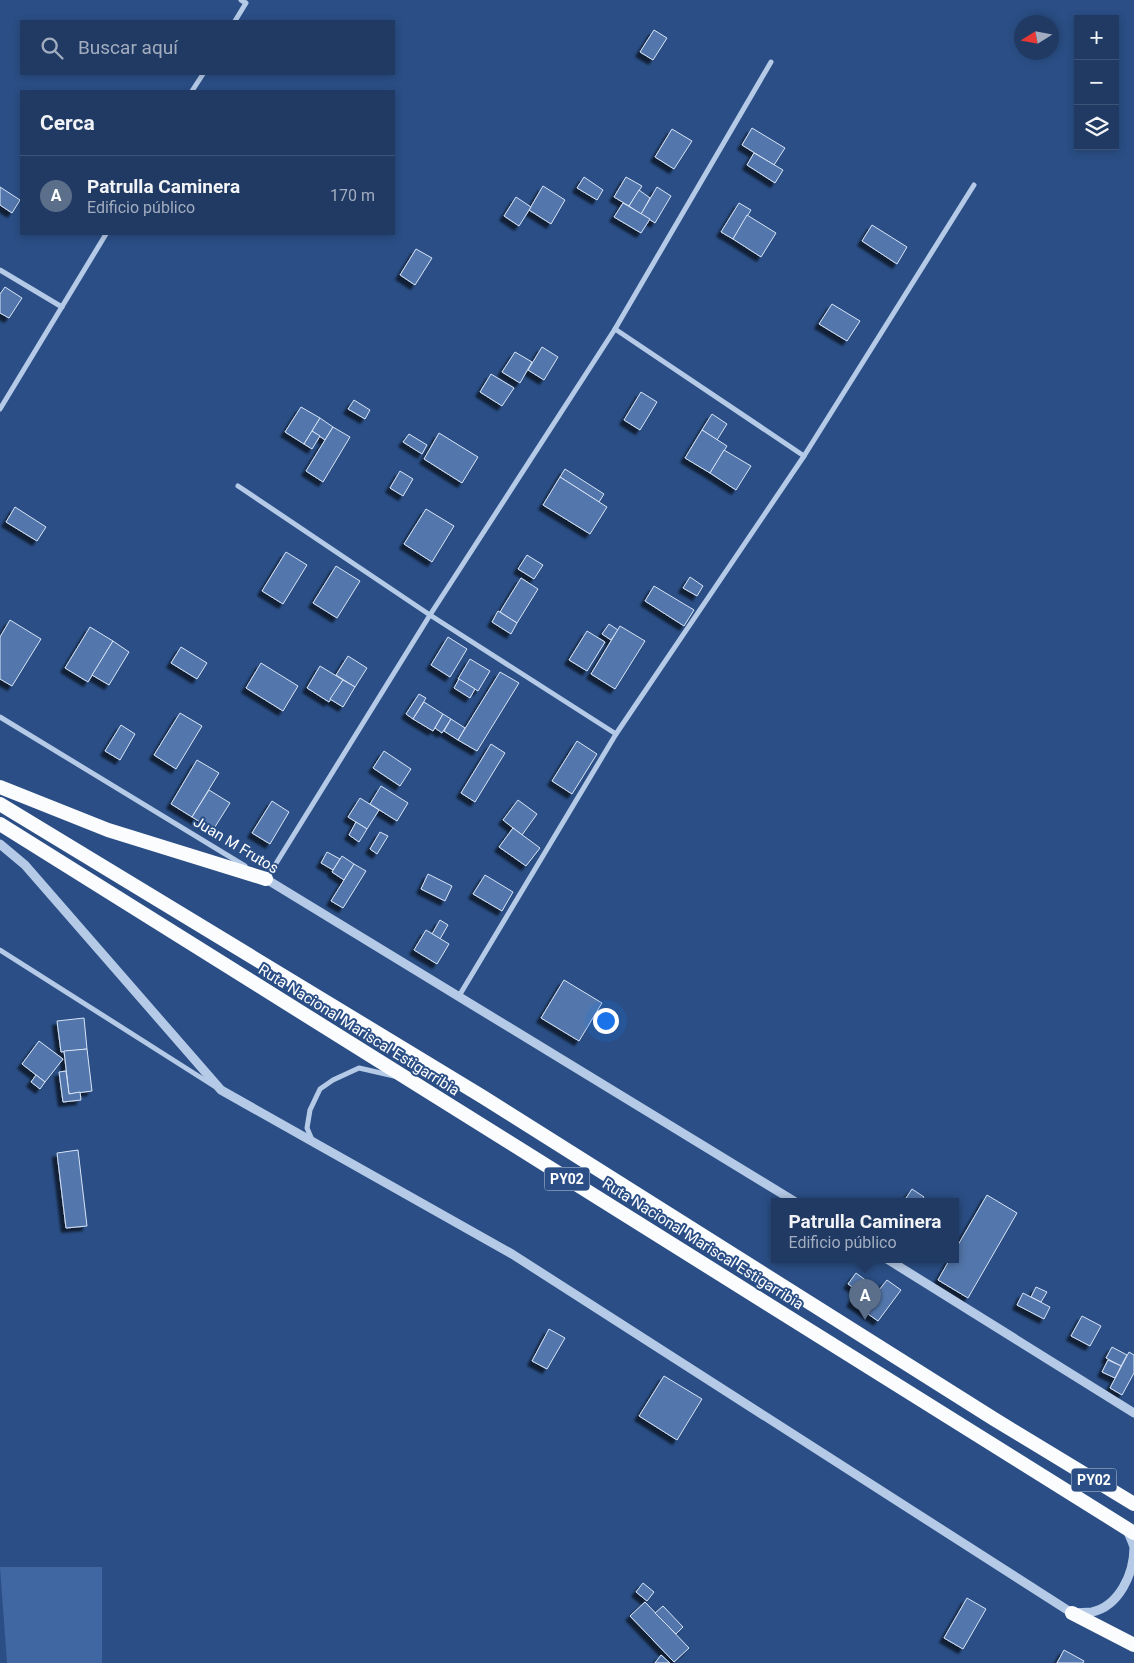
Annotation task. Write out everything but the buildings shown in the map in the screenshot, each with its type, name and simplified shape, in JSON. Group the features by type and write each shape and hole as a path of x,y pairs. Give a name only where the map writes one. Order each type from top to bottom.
{"highway":[{"path":"0,787 108,830 266,879"},
{"name":"Ruta Nacional Mariscal Estigarribia","path":"0,804 483,1097 994,1420 1134,1504"},
{"name":"Ruta Nacional Mariscal Estigarribia","path":"0,824 1130,1531"},
{"path":"1072,1613 1134,1645"}],"street":[{"path":"236,20 246,3 241,0"},
{"path":"266,879 430,614 615,329 771,62"},
{"path":"193,90 202,75"},
{"path":"459,996 616,734 804,456 974,185"},
{"path":"0,409 105,235"},
{"path":"0,270 62,307"},
{"path":"615,329 804,456"},
{"path":"238,486 430,614 616,734"},
{"name":"Juan M Frutos","path":"0,717 789,1198"},
{"path":"0,844 25,865 221,1090"},
{"path":"0,950 221,1090 512,1254 1072,1613 1093,1612 1112,1603 1126,1588 1134,1569 1134,1548 1130,1531"},
{"path":"313,1142 308,1128 310,1110 320,1089 333,1080 359,1068 406,1078"},
{"path":"893,1263 1134,1412"}],"shaded area":[{"path":"0,1567 102,1567 102,1663 7,1663"}],"place":[{"name":"Patrulla Caminera","path":"865,1320"}]}
